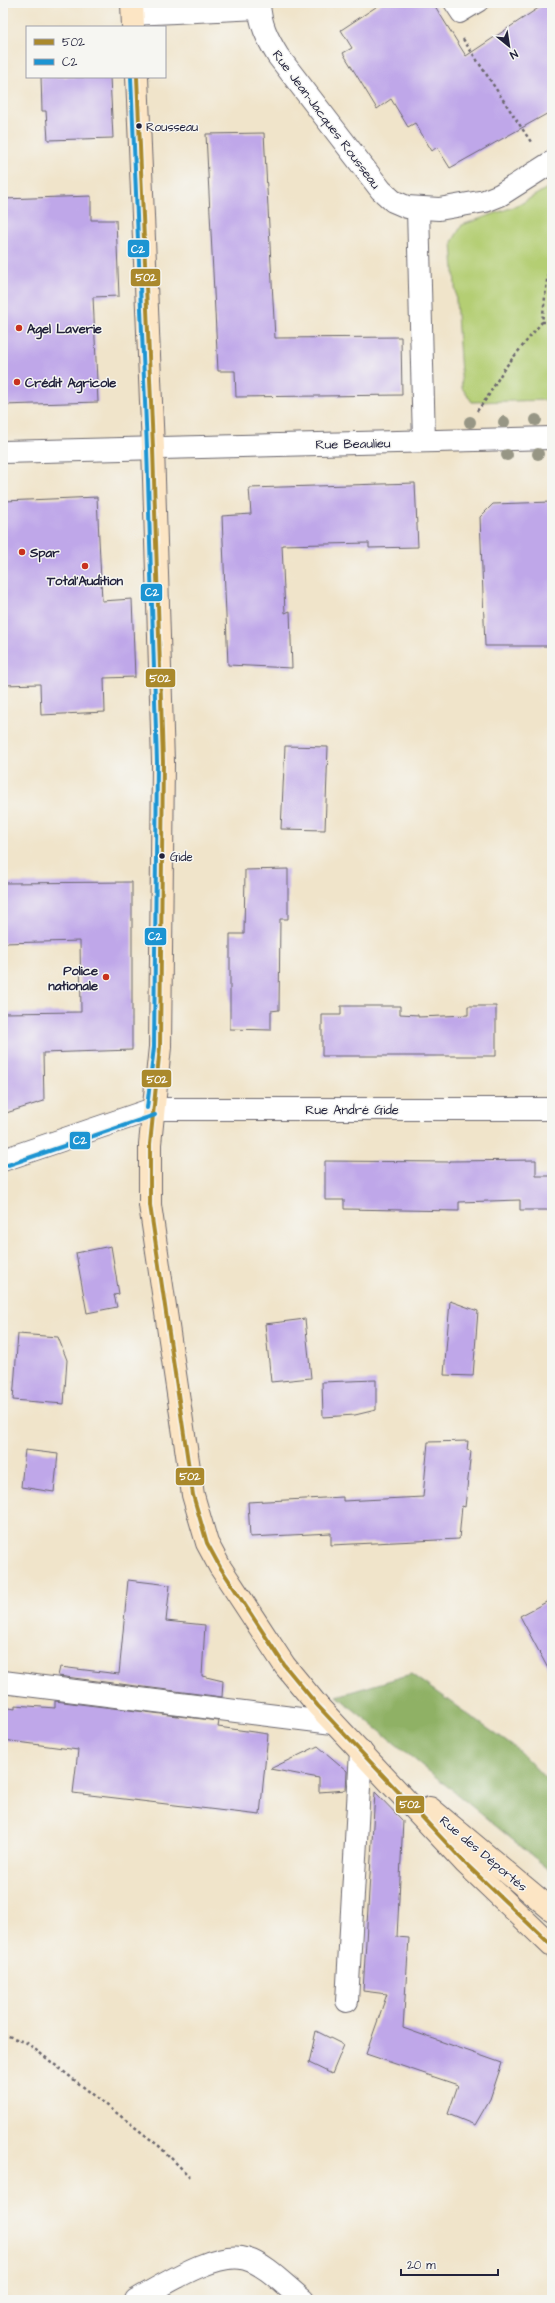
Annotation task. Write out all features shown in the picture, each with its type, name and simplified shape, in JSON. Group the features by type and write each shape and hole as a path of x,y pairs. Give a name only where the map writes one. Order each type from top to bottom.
{"street":[{"name":"Rue Jean-Jacques Rousseau","path":"133,15 259,5 261,23 278,56 369,176 393,201 418,209 439,209 485,202 500,195 549,164"},
{"name":"Rue des Déportés","path":"136,78 153,448 163,792 160,1047 153,1109 150,1205 188,1469 198,1518 207,1543 232,1589 285,1666 333,1724 361,1751 470,1868 552,1946"},
{"path":"418,209 424,441"},
{"name":"Rue Beaulieu","path":"3,452 552,438"},
{"name":"Rue André Gide","path":"3,1160 153,1109 552,1109"},
{"path":"3,1682 333,1724"},
{"path":"347,2001 361,1751"},
{"name":"Rue des Déportés","path":"361,1751 552,1910"},
{"path":"136,2300 213,2262 229,2258 245,2259 261,2267 303,2300"}],"lane":[{"path":"456,9 480,3"}],"path":[{"path":"456,9 456,28 549,164"},
{"path":"452,440 487,398 504,369 542,322 549,264 552,261"},
{"path":"542,322 552,322"},
{"path":"3,2034 27,2043 160,2146 190,2177"}],"green space":[{"path":"552,185 552,400 472,402 462,388 452,242 462,225 519,205"},
{"path":"411,1674 518,1750 552,1785 552,1872 337,1696"}],"building":[{"path":"382,3 433,3 466,56 546,3 552,3 552,111 450,168 437,147 432,151 415,123 408,127 391,99 377,109 343,53 352,48 341,30"},
{"path":"41,78 110,78 113,138 48,140 46,111 42,111"},
{"path":"264,133 275,338 401,337 402,395 236,397 235,371 218,371 206,134"},
{"path":"91,196 91,220 116,220 119,296 93,297 98,402 3,405 3,199"},
{"path":"415,483 418,547 369,548 369,543 282,545 285,613 290,611 292,668 228,665 222,516 251,514 249,488"},
{"path":"97,497 102,601 132,599 135,677 104,678 105,712 41,715 40,684 3,685 4,501"},
{"path":"552,502 552,646 485,646 480,517 493,504"},
{"path":"285,746 328,747 325,830 281,829"},
{"path":"288,869 288,919 280,919 279,1010 271,1011 271,1030 230,1029 230,934 244,934 245,870"},
{"name":"Police nationale","path":"132,882 132,1050 43,1053 44,1101 3,1114 3,1013 81,1012 80,941 3,943 3,883"},
{"path":"341,1006 400,1006 400,1014 418,1015 418,1017 468,1015 468,1006 496,1006 496,1056 322,1056 322,1015 341,1015"},
{"path":"536,1160 536,1176 552,1176 552,1210 520,1210 520,1200 459,1202 459,1211 344,1209 344,1200 325,1200 325,1161 450,1162"},
{"path":"111,1246 119,1294 114,1295 117,1307 87,1313 76,1253"},
{"path":"450,1301 478,1311 473,1376 444,1375"},
{"path":"305,1319 311,1378 271,1382 265,1324"},
{"path":"18,1334 58,1337 67,1360 64,1404 13,1400"},
{"path":"376,1380 376,1410 355,1415 323,1417 322,1382"},
{"path":"468,1441 467,1450 471,1451 465,1507 462,1506 459,1539 331,1545 331,1533 250,1537 248,1502 343,1497 343,1501 423,1497 428,1442"},
{"path":"25,1450 58,1454 54,1492 21,1487"},
{"path":"128,1580 170,1585 166,1621 205,1625 202,1676 223,1681 222,1697 58,1676 60,1667 119,1674"},
{"path":"552,1599 552,1676 520,1616"},
{"path":"55,1701 219,1721 218,1727 268,1734 260,1815 73,1793 78,1750 3,1740 3,1707 15,1709 15,1705 55,1708"},
{"path":"318,1746 347,1771 346,1790 319,1792 319,1778 270,1769"},
{"path":"375,1792 403,1821 397,1937 409,1938 403,2028 502,2063 490,2099 475,2125 448,2114 458,2085 366,2054 387,1994 363,1991"},
{"path":"316,2031 344,2045 332,2074 309,2063"}],"transit line":[{"name":"C2","path":"131,78 147,448 157,762 154,1047 147,1108"},
{"name":"502","path":"137,78 153,448 163,762 160,1047 150,1144 150,1205 193,1495 207,1543 220,1567 285,1666 318,1706 465,1863 552,1946"},
{"name":"C2","path":"5,1166 155,1115"}],"place":[{"name":"Rousseau","path":"139,126"},
{"name":"Agel Laverie","path":"19,328"},
{"name":"Crédit Agricole","path":"17,382"},
{"name":"Spar","path":"22,552"},
{"name":"Total'Audition","path":"85,566"},
{"name":"Gide","path":"162,856"},
{"name":"Police nationale","path":"106,977"}]}
